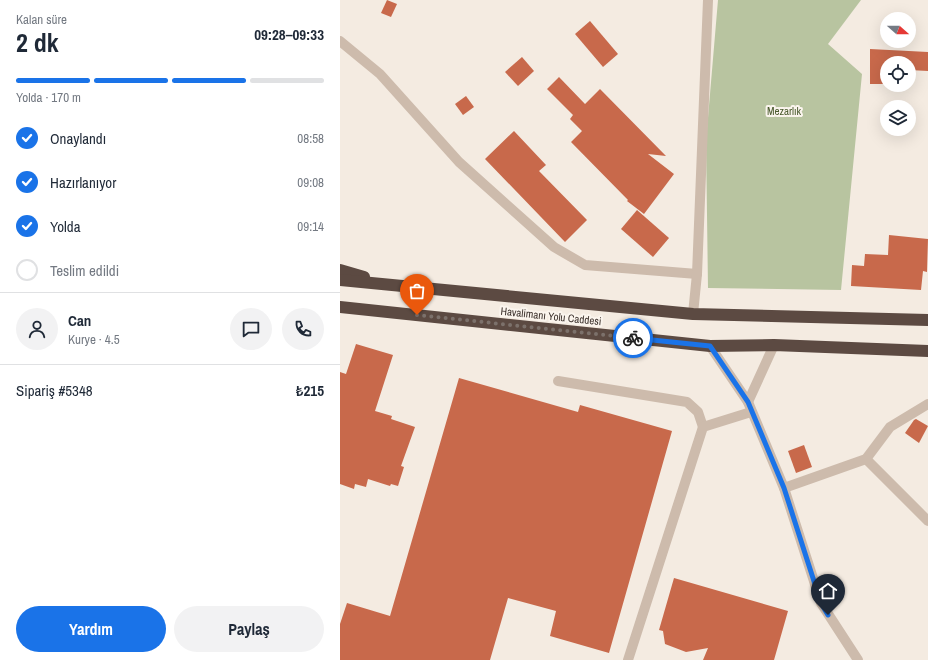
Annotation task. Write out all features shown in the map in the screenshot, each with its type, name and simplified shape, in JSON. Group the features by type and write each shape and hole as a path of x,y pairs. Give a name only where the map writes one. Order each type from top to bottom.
{"highway":[{"path":"340,270 392,286"},
{"name":"Havalimanı Yolu Caddesi","path":"340,280 693,314 928,320"},
{"name":"Havalimanı Yolu Caddesi","path":"340,307 710,346 774,345 928,351"}],"street":[{"path":"693,314 697,274 708,0"},
{"path":"340,41 380,74 459,162 554,247 585,265 697,274"},
{"path":"703,428 749,407 774,345"},
{"path":"710,346 749,407 784,488 821,603 858,660"},
{"path":"558,381 687,402 698,412 703,428 628,660"},
{"path":"784,488 866,459 890,427 928,404"},
{"path":"866,459 928,521"}],"green space":[{"name":"Mezarlık","path":"718,0 861,0 828,44 862,74 841,290 708,288 706,141"}],"building":[{"path":"387,0 397,4 391,17 381,13"},
{"path":"590,21 618,54 603,67 575,34"},
{"path":"870,49 928,52 928,71 916,70 916,56 880,56 880,84 870,84"},
{"path":"522,57 534,71 518,86 505,72"},
{"path":"559,77 585,104 600,89 666,156 648,154 674,174 644,214 627,201 628,200 571,142 582,131 570,119 573,115 547,89"},
{"path":"466,96 474,107 463,115 455,104"},
{"path":"514,131 546,165 539,171 587,220 565,242 485,159"},
{"path":"637,210 669,238 653,257 621,229"},
{"path":"889,235 928,239 927,272 923,271 921,290 851,286 852,265 864,266 865,254 888,255"},
{"path":"356,344 393,355 375,411 392,416 391,419 415,427 401,466 404,467 398,486 391,484 390,486 368,479 366,487 355,484 354,489 340,484 340,372 346,374"},
{"path":"459,378 578,412 580,405 672,431 609,653 550,636 556,611 508,598 490,660 340,660 340,624 347,603 390,616"},
{"path":"916,419 928,426 919,443 905,433"},
{"path":"804,445 812,467 796,473 788,451"},
{"path":"674,578 788,611 774,660 703,660 708,648 686,652 665,644 663,631 659,630"}],"way so far":[{"path":"417,315 633,338"}],"route":[{"path":"633,338 710,346 748,402 784,488 821,603 828,615"}]}
